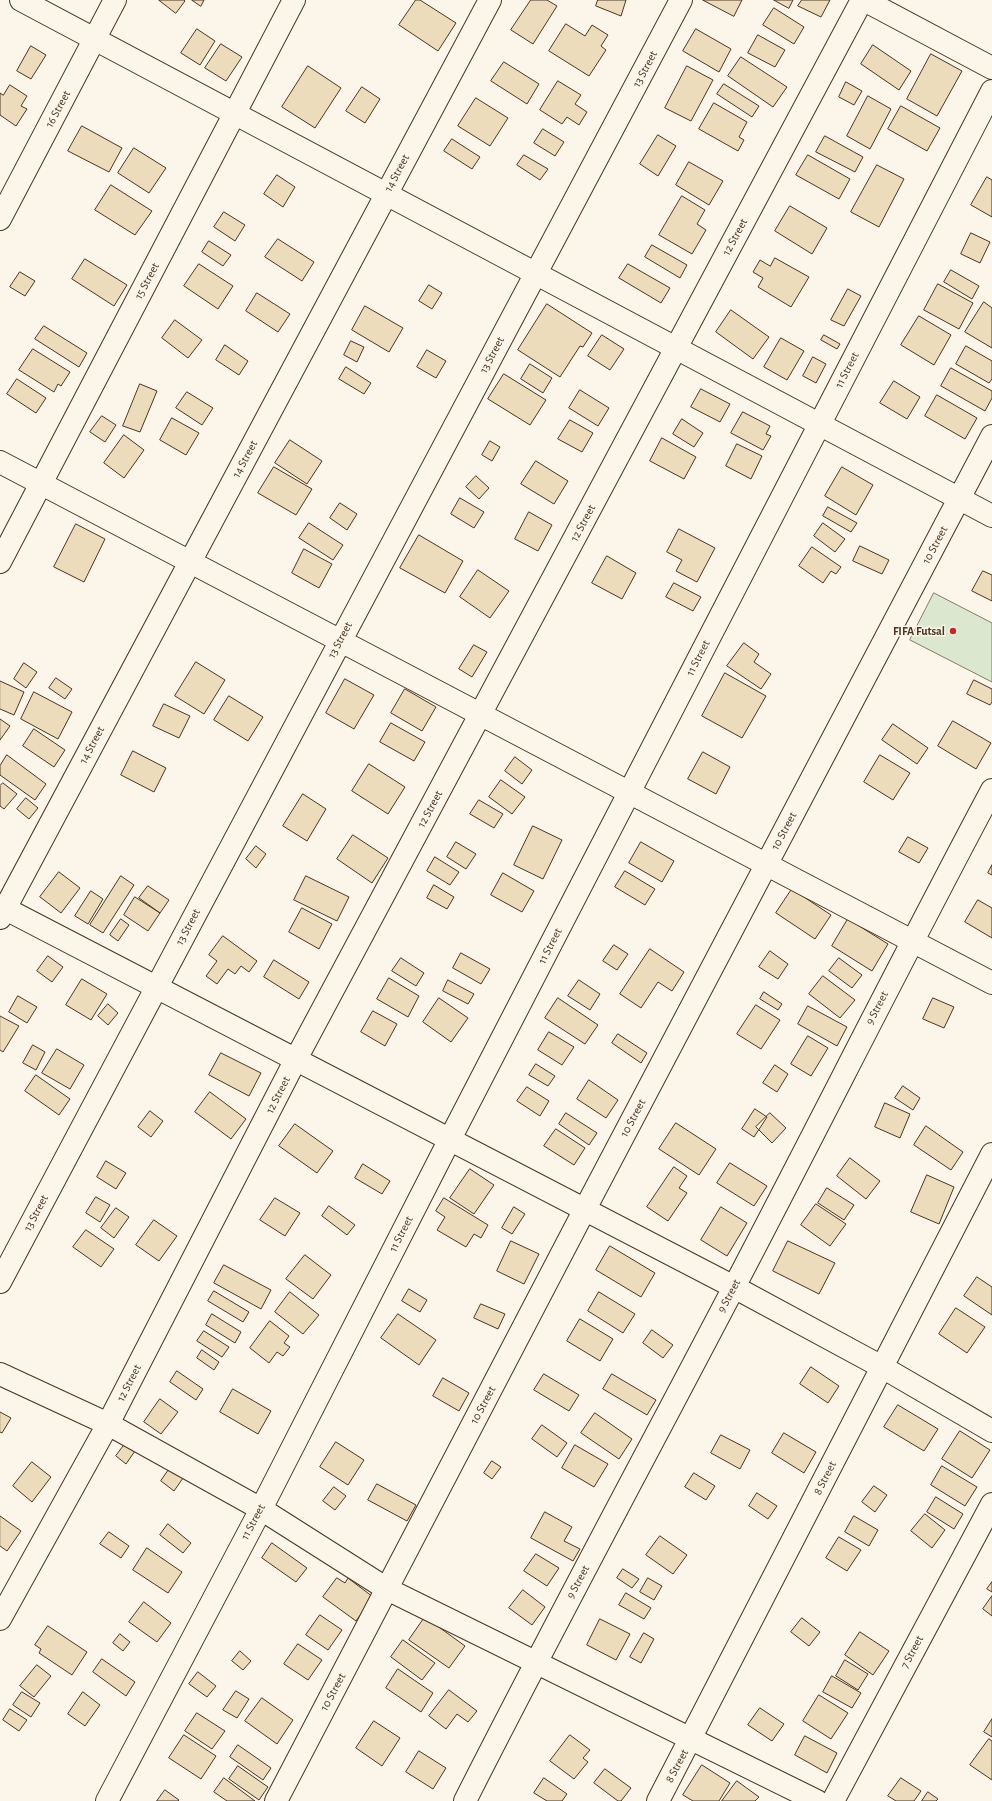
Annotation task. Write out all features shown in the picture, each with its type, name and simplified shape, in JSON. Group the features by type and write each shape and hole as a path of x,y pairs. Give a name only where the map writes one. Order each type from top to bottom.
{"street":[{"path":"21,0 992,516"},
{"name":"16 Street","path":"0,219 115,0"},
{"name":"15 Street","path":"0,562 294,0"},
{"name":"14 Street","path":"2,911 490,0"},
{"name":"13 Street","path":"0,1282 681,0"},
{"path":"863,0 992,68"},
{"name":"12 Street","path":"0,1619 108,1424 296,1059 863,0"},
{"name":"11 Street","path":"107,1801 260,1509 628,793 992,91"},
{"name":"10 Street","path":"276,1801 585,1209 992,436"},
{"path":"0,462 911,942 992,983"},
{"name":"9 Street","path":"465,1801 536,1662 734,1287 911,942 992,790"},
{"path":"2,911 156,987 734,1287 882,1367 992,1431"},
{"name":"8 Street","path":"658,1801 992,1154"},
{"path":"0,1374 108,1424 260,1509 387,1589 817,1801"},
{"name":"7 Street","path":"833,1801 992,1504"}],"green space":[{"name":"FIFA Futsal","path":"934,593 992,623 992,682 910,640"}],"building":[{"path":"159,0 184,0 185,1 176,13"},
{"path":"192,0 204,0 201,6"},
{"path":"416,0 420,0 456,23 438,51 399,25"},
{"path":"531,0 547,0 557,6 533,44 511,30"},
{"path":"598,0 626,0 621,16 596,6"},
{"path":"703,0 742,0 734,16"},
{"path":"774,0 793,0 789,8"},
{"path":"802,0 830,0 821,17 798,6"},
{"path":"774,8 804,27 794,44 763,25"},
{"path":"566,24 585,36 592,25 608,35 601,46 606,50 589,76 549,51"},
{"path":"197,29 215,41 200,65 181,53"},
{"path":"696,29 731,49 719,72 683,51"},
{"path":"758,35 785,50 775,67 748,53"},
{"path":"221,44 242,57 226,81 205,68"},
{"path":"873,45 911,71 899,90 861,64"},
{"path":"31,46 46,55 31,79 17,71"},
{"path":"931,54 962,71 937,116 907,99"},
{"path":"741,57 787,87 773,107 728,76"},
{"path":"504,62 539,84 527,104 491,81"},
{"path":"308,66 341,88 315,128 282,107"},
{"path":"687,66 713,80 691,121 665,108"},
{"path":"558,81 581,95 575,104 587,112 579,125 567,117 562,124 540,110"},
{"path":"846,82 862,91 854,105 839,97"},
{"path":"724,84 759,106 752,117 717,94"},
{"path":"10,85 27,96 21,106 27,109 16,126 0,115 0,93 3,95"},
{"path":"362,87 380,99 365,123 346,111"},
{"path":"868,96 891,109 870,149 847,136"},
{"path":"476,98 508,118 490,146 458,126"},
{"path":"714,103 747,122 739,137 744,140 738,151 699,129"},
{"path":"901,106 940,128 927,151 888,129"},
{"path":"82,126 122,148 109,172 68,151"},
{"path":"543,129 564,142 555,156 534,143"},
{"path":"658,135 676,146 658,176 640,164"},
{"path":"825,136 863,157 855,172 816,152"},
{"path":"452,139 480,157 472,169 444,151"},
{"path":"134,148 166,168 149,193 118,173"},
{"path":"524,155 548,169 540,180 517,165"},
{"path":"808,155 850,179 839,199 796,175"},
{"path":"689,162 723,181 709,205 676,185"},
{"path":"877,165 904,179 879,227 851,212"},
{"path":"277,175 295,187 283,207 264,194"},
{"path":"987,177 992,180 992,217 971,205"},
{"path":"111,185 152,211 135,235 95,210"},
{"path":"682,196 705,210 697,224 706,230 692,254 659,235"},
{"path":"790,206 827,228 812,254 775,231"},
{"path":"224,212 245,225 235,241 214,227"},
{"path":"971,233 990,242 980,263 961,254"},
{"path":"278,239 314,262 302,281 265,257"},
{"path":"209,241 231,255 223,266 202,252"},
{"path":"652,245 687,265 680,278 645,257"},
{"path":"775,258 809,277 791,307 758,287 763,278 753,272 760,260 770,266"},
{"path":"85,259 127,285 114,306 72,279"},
{"path":"199,264 233,286 218,309 184,286"},
{"path":"628,264 670,288 661,303 619,278"},
{"path":"951,270 979,286 972,299 944,282"},
{"path":"20,272 35,281 25,296 10,287"},
{"path":"938,284 973,303 959,329 924,310"},
{"path":"429,285 442,293 432,309 419,301"},
{"path":"848,289 861,296 844,326 831,320"},
{"path":"257,293 290,314 278,332 246,311"},
{"path":"984,302 992,308 992,348 965,332"},
{"path":"547,304 592,333 583,347 580,346 560,377 518,350"},
{"path":"365,306 403,328 389,352 352,330"},
{"path":"731,310 769,337 753,359 716,332"},
{"path":"919,316 951,335 934,365 901,345"},
{"path":"175,320 202,340 188,358 162,338"},
{"path":"44,326 87,353 79,367 35,339"},
{"path":"602,335 624,349 610,370 588,356"},
{"path":"824,335 840,344 837,349 821,340"},
{"path":"781,338 804,351 787,380 764,367"},
{"path":"351,341 364,347 357,362 344,355"},
{"path":"225,345 248,361 239,375 216,360"},
{"path":"966,346 992,361 992,379 989,383 956,364"},
{"path":"33,349 70,372 61,386 58,384 54,392 19,370"},
{"path":"427,350 446,361 436,378 417,367"},
{"path":"813,357 826,364 816,383 803,376"},
{"path":"530,364 552,378 543,393 521,379"},
{"path":"346,367 371,383 364,394 339,379"},
{"path":"951,368 992,391 992,398 985,411 941,386"},
{"path":"504,374 546,400 530,425 488,399"},
{"path":"17,379 46,398 36,413 7,394"},
{"path":"894,381 920,397 907,419 880,403"},
{"path":"140,384 157,391 140,432 123,426"},
{"path":"701,389 730,404 720,422 691,407"},
{"path":"580,390 609,408 598,426 569,408"},
{"path":"187,392 213,408 202,425 176,408"},
{"path":"937,395 977,418 965,439 925,416"},
{"path":"743,412 770,426 766,434 771,436 763,450 731,433"},
{"path":"102,416 116,425 105,442 90,432"},
{"path":"172,418 199,433 186,455 160,440"},
{"path":"682,419 703,433 694,447 673,434"},
{"path":"570,420 593,433 582,452 558,439"},
{"path":"124,435 144,450 124,478 104,463"},
{"path":"662,438 696,457 684,479 650,461"},
{"path":"290,440 322,461 307,484 275,463"},
{"path":"490,441 500,447 492,461 482,455"},
{"path":"737,444 762,456 751,479 726,466"},
{"path":"536,461 568,481 554,504 521,484"},
{"path":"274,467 312,489 296,515 258,493"},
{"path":"842,467 873,485 856,515 825,496"},
{"path":"476,476 489,488 479,499 466,487"},
{"path":"460,498 484,512 474,528 451,514"},
{"path":"340,503 357,514 347,530 330,518"},
{"path":"828,507 857,523 851,532 823,516"},
{"path":"529,512 552,525 538,551 515,539"},
{"path":"309,523 343,545 333,560 299,538"},
{"path":"823,523 845,539 835,552 814,536"},
{"path":"76,524 105,539 84,582 54,567"},
{"path":"679,529 715,548 697,582 676,571 682,560 667,552"},
{"path":"419,535 463,561 445,593 400,568"},
{"path":"860,546 889,560 882,574 853,561"},
{"path":"812,547 841,567 836,574 831,571 823,583 799,566"},
{"path":"304,549 332,564 319,588 292,573"},
{"path":"607,556 636,573 622,599 592,583"},
{"path":"478,570 509,591 490,618 460,597"},
{"path":"983,571 992,575 992,601 972,591"},
{"path":"674,583 701,597 693,611 666,597"},
{"path":"744,643 759,654 754,662 771,674 761,689 727,666"},
{"path":"474,645 487,652 472,677 459,669"},
{"path":"196,662 225,680 204,714 175,696"},
{"path":"24,663 37,672 26,688 14,679"},
{"path":"725,673 766,696 742,738 702,716"},
{"path":"56,678 72,689 65,699 49,688"},
{"path":"345,679 374,695 354,729 326,713"},
{"path":"974,680 992,689 992,702 990,705 967,694"},
{"path":"0,681 24,692 14,715 0,709"},
{"path":"405,689 436,707 422,731 391,713"},
{"path":"34,692 72,712 58,739 21,719"},
{"path":"229,696 263,717 248,741 214,720"},
{"path":"164,704 190,716 179,738 153,726"},
{"path":"0,719 10,726 0,740"},
{"path":"953,721 991,743 976,769 938,746"},
{"path":"391,723 425,742 414,761 380,742"},
{"path":"893,724 928,748 917,764 882,740"},
{"path":"34,729 65,750 54,767 23,746"},
{"path":"133,751 166,768 154,792 121,775"},
{"path":"703,752 730,767 716,794 688,779"},
{"path":"7,755 46,784 35,800 0,775 0,766"},
{"path":"880,755 910,773 893,800 864,782"},
{"path":"515,757 532,770 522,784 505,771"},
{"path":"369,764 405,787 388,814 352,791"},
{"path":"501,780 525,797 512,814 489,797"},
{"path":"3,783 17,794 4,809 0,806 0,786"},
{"path":"303,794 326,809 307,841 283,826"},
{"path":"26,798 38,808 29,819 17,809"},
{"path":"479,800 503,814 494,828 470,814"},
{"path":"533,826 562,840 543,879 514,865"},
{"path":"353,835 388,858 372,883 337,859"},
{"path":"908,837 928,848 919,863 899,852"},
{"path":"456,842 476,854 466,869 447,857"},
{"path":"641,842 674,861 662,882 629,863"},
{"path":"256,846 266,854 256,868 246,859"},
{"path":"435,857 459,872 450,885 427,871"},
{"path":"992,865 992,875 988,873"},
{"path":"625,871 655,889 645,905 615,887"},
{"path":"59,872 80,888 61,913 40,897"},
{"path":"503,873 534,891 522,912 491,895"},
{"path":"121,876 134,885 103,933 90,925"},
{"path":"306,876 349,897 337,921 294,900"},
{"path":"434,885 454,897 447,909 427,898"},
{"path":"148,886 169,900 160,913 139,898"},
{"path":"792,889 831,915 815,939 776,913"},
{"path":"91,891 103,899 88,924 75,916"},
{"path":"135,897 160,913 148,931 124,915"},
{"path":"978,900 992,908 992,938 965,922"},
{"path":"302,908 332,924 319,949 289,932"},
{"path":"121,919 129,925 118,941 110,935"},
{"path":"848,919 888,944 872,971 832,946"},
{"path":"223,936 257,961 249,972 241,966 235,974 228,969 217,984 206,976 217,961 209,955"},
{"path":"614,945 628,954 617,970 603,961"},
{"path":"650,949 684,972 672,991 658,982 641,1008 620,994"},
{"path":"770,951 788,964 778,979 759,967"},
{"path":"461,953 490,969 481,984 453,968"},
{"path":"48,956 63,967 52,982 37,971"},
{"path":"401,958 424,973 416,986 392,971"},
{"path":"839,958 862,975 852,988 829,971"},
{"path":"274,960 309,982 299,999 264,977"},
{"path":"823,976 855,1000 840,1018 809,994"},
{"path":"389,978 419,996 408,1017 377,999"},
{"path":"82,979 107,994 91,1020 66,1005"},
{"path":"448,980 474,994 468,1004 443,991"},
{"path":"579,980 600,994 590,1010 568,996"},
{"path":"764,992 782,1004 778,1010 760,999"},
{"path":"18,996 37,1007 27,1023 9,1012"},
{"path":"439,998 468,1018 451,1042 423,1022"},
{"path":"558,998 598,1025 585,1044 545,1018"},
{"path":"933,998 954,1007 944,1028 923,1019"},
{"path":"108,1004 118,1013 108,1025 98,1016"},
{"path":"756,1005 780,1020 761,1049 737,1034"},
{"path":"808,1006 847,1027 837,1046 798,1024"},
{"path":"373,1011 397,1024 385,1046 361,1032"},
{"path":"0,1016 19,1026 3,1052 0,1050"},
{"path":"549,1032 574,1047 562,1065 538,1050"},
{"path":"618,1034 647,1053 641,1063 612,1043"},
{"path":"808,1036 828,1048 811,1076 791,1064"},
{"path":"33,1045 45,1052 36,1070 23,1063"},
{"path":"57,1049 84,1065 70,1089 42,1073"},
{"path":"221,1053 261,1073 249,1096 209,1075"},
{"path":"536,1064 555,1076 548,1086 529,1075"},
{"path":"775,1065 788,1074 777,1092 763,1083"},
{"path":"36,1075 70,1099 59,1115 25,1091"},
{"path":"589,1080 618,1100 606,1118 577,1099"},
{"path":"903,1086 920,1098 913,1110 895,1098"},
{"path":"527,1087 549,1101 540,1116 517,1101"},
{"path":"210,1092 246,1119 231,1139 195,1112"},
{"path":"885,1103 910,1114 900,1138 875,1127"},
{"path":"755,1109 767,1117 754,1137 742,1129"},
{"path":"150,1111 163,1121 151,1137 138,1127"},
{"path":"566,1113 597,1133 589,1145 559,1124"},
{"path":"770,1113 786,1128 772,1143 756,1127"},
{"path":"676,1123 716,1149 699,1175 659,1149"},
{"path":"295,1124 333,1151 317,1173 279,1146"},
{"path":"926,1126 963,1152 951,1170 914,1145"},
{"path":"556,1129 585,1148 574,1165 544,1146"},
{"path":"850,1158 880,1181 866,1199 837,1176"},
{"path":"106,1161 126,1173 116,1189 97,1177"},
{"path":"730,1163 767,1186 754,1206 717,1183"},
{"path":"363,1164 390,1181 382,1194 355,1178"},
{"path":"674,1167 687,1176 679,1188 687,1193 668,1221 647,1207"},
{"path":"470,1169 494,1185 474,1214 450,1198"},
{"path":"927,1175 954,1187 939,1224 911,1212"},
{"path":"827,1188 854,1205 844,1220 818,1203"},
{"path":"96,1197 110,1205 100,1222 86,1213"},
{"path":"275,1198 300,1213 285,1236 260,1220"},
{"path":"444,1198 488,1225 481,1238 474,1234 466,1247 437,1230 445,1217 436,1211"},
{"path":"816,1204 846,1224 830,1246 801,1225"},
{"path":"329,1206 355,1225 347,1235 322,1216"},
{"path":"514,1207 525,1214 512,1234 502,1228"},
{"path":"721,1207 747,1223 727,1256 701,1240"},
{"path":"116,1208 129,1217 114,1238 101,1228"},
{"path":"154,1220 177,1236 159,1261 136,1245"},
{"path":"86,1230 114,1249 101,1267 73,1247"},
{"path":"511,1241 539,1254 524,1284 497,1271"},
{"path":"788,1241 835,1263 819,1294 773,1271"},
{"path":"610,1246 655,1273 641,1297 596,1270"},
{"path":"305,1255 331,1275 313,1299 286,1279"},
{"path":"224,1265 271,1290 261,1309 214,1283"},
{"path":"977,1277 992,1287 992,1315 964,1296"},
{"path":"409,1289 427,1300 420,1312 402,1301"},
{"path":"214,1291 249,1312 243,1322 208,1301"},
{"path":"290,1292 319,1315 303,1334 275,1312"},
{"path":"599,1292 635,1314 623,1333 588,1311"},
{"path":"481,1304 505,1314 498,1329 474,1318"},
{"path":"956,1308 985,1327 967,1353 939,1334"},
{"path":"212,1314 241,1332 235,1343 206,1325"},
{"path":"398,1314 436,1340 419,1365 381,1338"},
{"path":"580,1319 613,1339 600,1361 567,1341"},
{"path":"270,1321 289,1336 284,1343 290,1347 283,1356 277,1352 269,1363 250,1348"},
{"path":"652,1330 673,1345 663,1358 643,1343"},
{"path":"204,1331 229,1347 222,1357 197,1341"},
{"path":"202,1350 219,1362 214,1370 197,1358"},
{"path":"811,1367 839,1386 828,1403 800,1384"},
{"path":"177,1371 203,1389 196,1400 170,1382"},
{"path":"544,1374 579,1395 569,1411 534,1390"},
{"path":"612,1374 656,1400 647,1415 603,1389"},
{"path":"443,1378 469,1393 459,1411 433,1396"},
{"path":"233,1389 271,1411 258,1434 220,1412"},
{"path":"160,1399 178,1412 161,1434 144,1422"},
{"path":"898,1405 938,1429 924,1451 884,1427"},
{"path":"0,1412 11,1418 2,1433 0,1432"},
{"path":"595,1413 632,1439 619,1459 581,1433"},
{"path":"542,1425 567,1443 557,1457 532,1439"},
{"path":"960,1431 990,1450 972,1478 942,1459"},
{"path":"784,1433 816,1452 804,1473 772,1453"},
{"path":"721,1435 750,1450 740,1469 711,1453"},
{"path":"336,1442 364,1460 348,1485 320,1467"},
{"path":"125,1444 135,1451 126,1464 116,1456"},
{"path":"575,1445 608,1464 594,1487 562,1468"},
{"path":"492,1461 501,1467 492,1479 484,1473"},
{"path":"32,1462 51,1477 32,1502 13,1486"},
{"path":"942,1466 977,1487 965,1506 931,1485"},
{"path":"170,1468 183,1478 174,1491 161,1481"},
{"path":"694,1473 715,1486 706,1500 685,1487"},
{"path":"377,1484 416,1505 407,1521 368,1500"},
{"path":"874,1486 887,1495 875,1512 862,1502"},
{"path":"334,1487 346,1496 335,1510 323,1501"},
{"path":"757,1493 777,1506 768,1519 749,1506"},
{"path":"936,1497 963,1514 954,1529 927,1512"},
{"path":"545,1512 572,1527 564,1541 580,1549 573,1561 531,1538"},
{"path":"925,1514 945,1530 932,1548 911,1531"},
{"path":"0,1516 21,1531 7,1551 0,1546"},
{"path":"854,1516 878,1530 869,1546 845,1532"},
{"path":"168,1524 191,1543 183,1553 160,1535"},
{"path":"109,1532 129,1546 121,1558 100,1544"},
{"path":"660,1536 687,1555 673,1574 646,1555"},
{"path":"839,1537 861,1550 847,1571 826,1558"},
{"path":"272,1543 307,1568 296,1582 262,1558"},
{"path":"147,1548 182,1572 168,1593 133,1570"},
{"path":"536,1554 559,1568 547,1586 524,1571"},
{"path":"623,1569 639,1579 632,1588 617,1578"},
{"path":"337,1578 345,1583 348,1578 373,1597 356,1621 323,1597"},
{"path":"648,1578 662,1586 654,1600 640,1592"},
{"path":"992,1582 992,1592 987,1589"},
{"path":"523,1590 545,1607 532,1625 509,1608"},
{"path":"626,1593 651,1608 644,1619 619,1605"},
{"path":"992,1596 992,1616 983,1609"},
{"path":"144,1602 171,1623 157,1642 129,1622"},
{"path":"320,1615 342,1630 328,1650 306,1635"},
{"path":"425,1617 465,1646 449,1668 409,1640"},
{"path":"802,1618 820,1632 809,1646 791,1632"},
{"path":"600,1619 630,1634 616,1660 587,1645"},
{"path":"48,1626 87,1652 72,1675 39,1653 41,1649 35,1645"},
{"path":"860,1632 889,1651 873,1675 845,1655"},
{"path":"644,1633 654,1639 641,1663 630,1657"},
{"path":"120,1634 130,1642 123,1651 113,1643"},
{"path":"403,1640 435,1663 422,1680 391,1657"},
{"path":"298,1644 322,1660 308,1680 284,1664"},
{"path":"240,1651 251,1661 243,1670 232,1661"},
{"path":"102,1659 135,1682 126,1696 93,1672"},
{"path":"845,1660 868,1674 858,1690 836,1676"},
{"path":"37,1665 51,1676 34,1697 20,1686"},
{"path":"398,1669 433,1693 421,1712 386,1688"},
{"path":"198,1672 216,1686 207,1697 189,1684"},
{"path":"832,1676 861,1693 852,1708 823,1692"},
{"path":"449,1690 477,1711 468,1722 457,1714 446,1729 429,1716"},
{"path":"236,1691 249,1699 237,1718 223,1710"},
{"path":"22,1692 40,1703 31,1717 13,1705"},
{"path":"83,1692 100,1705 85,1726 68,1714"},
{"path":"819,1695 848,1713 831,1739 803,1721"},
{"path":"262,1698 293,1720 277,1744 245,1721"},
{"path":"760,1708 784,1724 772,1741 748,1725"},
{"path":"10,1709 27,1720 19,1731 3,1720"},
{"path":"197,1713 225,1731 212,1749 185,1731"},
{"path":"992,1719 992,1737 984,1732"},
{"path":"374,1721 400,1738 382,1766 356,1748"},
{"path":"184,1735 216,1756 201,1779 169,1758"},
{"path":"570,1735 590,1750 583,1758 588,1762 574,1779 550,1761"},
{"path":"805,1736 837,1753 827,1773 795,1755"},
{"path":"989,1739 992,1741 992,1780 970,1765"},
{"path":"238,1745 271,1768 263,1780 230,1757"},
{"path":"419,1751 446,1768 433,1789 406,1772"},
{"path":"702,1765 730,1783 719,1801 693,1801 683,1795"},
{"path":"238,1766 268,1787 259,1800 229,1779"},
{"path":"605,1769 631,1788 621,1801 618,1801 594,1783"},
{"path":"224,1778 255,1801 227,1801 214,1792"},
{"path":"544,1778 567,1794 562,1801 547,1801 534,1793"},
{"path":"901,1778 921,1791 914,1801 896,1801 888,1796"},
{"path":"737,1781 759,1797 755,1801 722,1801"},
{"path":"165,1790 179,1800 157,1801"},
{"path":"928,1792 938,1799 936,1801 922,1801"}],"place":[{"name":"FIFA Futsal","path":"953,631"}]}
